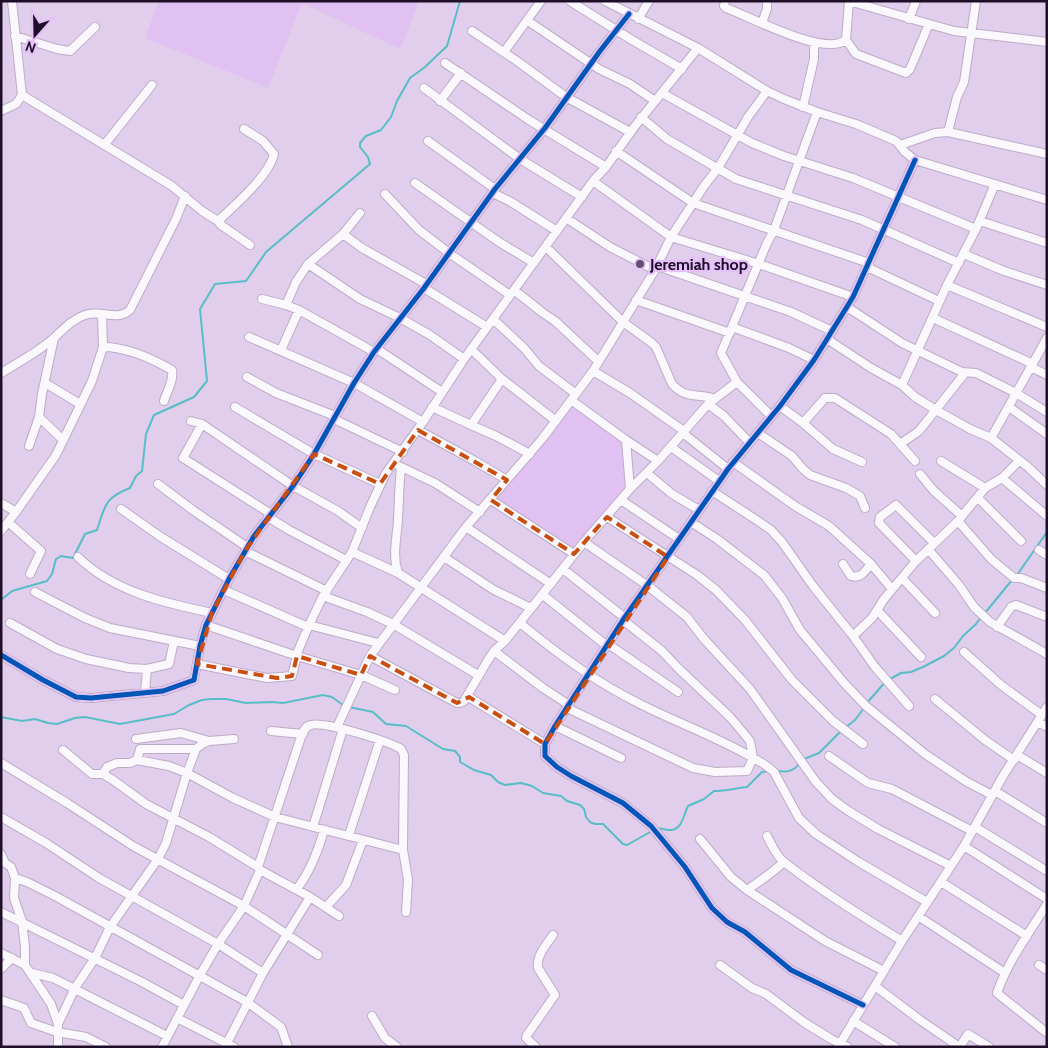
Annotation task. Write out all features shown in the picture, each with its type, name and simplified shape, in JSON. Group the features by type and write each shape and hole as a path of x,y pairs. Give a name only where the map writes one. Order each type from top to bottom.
{"street":[{"path":"1,111 16,104 22,95 12,1"},
{"path":"504,52 541,1"},
{"path":"570,1 682,69"},
{"path":"605,1 698,48 767,91 803,107 856,124 896,141 915,160 1047,200"},
{"path":"638,19 649,1"},
{"path":"725,1 725,7 814,42 831,45 840,44 846,40"},
{"path":"762,23 767,9 767,1"},
{"path":"929,24 910,69 906,74 856,54 846,40 849,1 909,19 972,34 1047,42"},
{"path":"882,11 884,1"},
{"path":"909,19 916,1"},
{"path":"948,132 964,82 976,1"},
{"path":"1,655 76,697 91,698 163,691 194,680 200,646 206,626 229,579 246,549 293,486 314,454 375,350 425,286 494,191 545,128 566,96 629,14"},
{"path":"528,20 591,63 617,79 630,84 655,101"},
{"path":"15,36 70,51 95,27"},
{"path":"472,31 566,96 630,132"},
{"path":"803,107 814,59 814,42"},
{"path":"197,664 267,678 292,676 297,656 309,626 325,594 352,552 380,484 424,422 464,358 566,218 606,167 641,117 698,48"},
{"path":"445,63 529,120 545,128 606,167"},
{"path":"440,101 461,74"},
{"path":"105,144 152,85"},
{"path":"424,88 520,159 582,197"},
{"path":"313,827 340,728 360,675 378,643 466,527 530,454 593,371 656,268 671,237 767,91"},
{"path":"662,93 738,134 752,144 853,178 976,229"},
{"path":"22,95 105,144 185,196 202,211 250,245"},
{"path":"771,416 738,382 721,355 774,230 817,112"},
{"path":"641,117 667,139 736,179 848,215 959,263"},
{"path":"218,221 253,187 273,161 274,154 269,147 244,129"},
{"path":"900,145 927,135 948,132 1047,154"},
{"path":"428,141 494,191 557,231"},
{"path":"616,151 693,203 774,230 868,265 939,301"},
{"path":"863,1005 791,970 745,932 727,922 712,908 685,867 651,826 623,803 557,767 545,756 545,744 624,619 719,481 780,406 814,360 853,297 915,160"},
{"path":"594,181 671,237 759,264 853,297"},
{"path":"415,183 534,263"},
{"path":"902,385 939,301 980,221 995,184"},
{"path":"385,194 414,225 449,253 555,321 598,361"},
{"path":"1,373 23,361 83,315 91,313 116,316 125,314 130,310 166,241 185,196"},
{"path":"286,305 296,282 308,264 343,234 360,213"},
{"path":"566,218 610,247 656,268 791,312 832,331"},
{"path":"980,221 1047,243"},
{"path":"343,234 487,327"},
{"path":"546,247 623,322 656,346 675,387 692,396 709,396 715,399"},
{"path":"964,254 1004,271 1047,285"},
{"path":"308,264 360,300 400,318 464,358"},
{"path":"947,285 1047,327"},
{"path":"262,299 299,310 375,350 442,392"},
{"path":"636,300 788,348 814,360"},
{"path":"847,307 889,335 965,373 973,372 1016,393 1047,412"},
{"path":"281,350 299,310"},
{"path":"1,531 51,462 92,381 103,347 102,314"},
{"path":"933,318 1032,365 1047,375"},
{"path":"493,319 524,348 539,366 574,397 626,440 658,461"},
{"path":"249,337 354,383 424,422"},
{"path":"29,446 39,417 54,338"},
{"path":"827,339 871,368 902,385 915,397 936,410 970,429 991,438 1047,485"},
{"path":"991,438 1046,340"},
{"path":"103,347 143,355 172,370 172,382 164,402"},
{"path":"471,349 502,379 556,422"},
{"path":"593,371 630,393 730,466 830,526 872,564 892,589"},
{"path":"900,444 919,431 965,373"},
{"path":"247,377 276,393 334,418 403,452"},
{"path":"470,425 502,379"},
{"path":"370,656 460,703 467,696 494,651 520,623 584,542 708,404 738,382"},
{"path":"45,383 80,404"},
{"path":"803,423 825,398 835,398 891,434 915,461"},
{"path":"708,404 724,416 749,442"},
{"path":"780,406 833,449 862,462"},
{"path":"432,407 530,454"},
{"path":"1009,407 1047,434"},
{"path":"235,408 314,454 380,484"},
{"path":"39,417 63,440"},
{"path":"191,421 202,424 293,486 338,511 362,528"},
{"path":"202,424 183,458 289,530 346,560"},
{"path":"418,430 475,460 507,480"},
{"path":"758,433 792,456 810,475 846,488 860,496 865,508"},
{"path":"626,440 630,489"},
{"path":"671,447 719,481"},
{"path":"941,461 986,488"},
{"path":"853,636 872,618 892,589 916,561 960,518 986,488 1002,478 1019,461"},
{"path":"393,464 435,484 480,512"},
{"path":"398,573 395,545 401,468"},
{"path":"647,473 672,494 700,510"},
{"path":"920,474 960,518 991,559 1014,578 1021,578 1047,588"},
{"path":"1002,478 1047,516"},
{"path":"158,484 246,549 325,594 393,624 478,675"},
{"path":"712,491 771,530 782,542 875,667 909,706"},
{"path":"978,498 1021,541"},
{"path":"490,500 574,554"},
{"path":"621,500 679,539"},
{"path":"1,503 16,512"},
{"path":"916,561 879,523 880,517 896,504 934,543"},
{"path":"121,509 161,537 229,579"},
{"path":"607,517 697,575 716,590 745,620 792,680 833,721 863,744"},
{"path":"8,522 41,551 30,574"},
{"path":"691,522 717,539 764,575 782,598 810,644 866,706 925,754 968,782 994,793 1047,822"},
{"path":"466,527 551,584"},
{"path":"584,542 648,586 688,617 709,645 750,690 827,795 878,829 951,866"},
{"path":"928,549 959,585 974,607 990,622 1047,654"},
{"path":"1039,550 1047,555"},
{"path":"352,552 398,573 505,641"},
{"path":"78,557 110,579 146,597 212,613"},
{"path":"444,557 494,590 531,608"},
{"path":"843,564 851,576 856,578 872,564"},
{"path":"494,651 568,706 699,770 715,772 747,770 753,758 750,741 726,712 662,651 563,569"},
{"path":"902,578 935,613"},
{"path":"224,590 309,626 378,643"},
{"path":"36,592 86,618 110,628 200,646"},
{"path":"543,595 607,645 678,692"},
{"path":"997,627 1011,607 1016,605 1047,617"},
{"path":"877,610 921,657"},
{"path":"10,623 57,648 86,660 122,667 147,669 169,664 174,641"},
{"path":"520,623 561,656 589,675 644,706 694,728 753,758 774,772 799,818 816,834 865,866 927,902"},
{"path":"206,626 360,675 395,690"},
{"path":"964,652 1047,727"},
{"path":"145,693 147,669"},
{"path":"467,696 545,744"},
{"path":"935,699 985,740 1047,773"},
{"path":"720,965 752,988 766,994 805,1023 843,1046 853,1021 964,846 1015,757 1047,707"},
{"path":"162,1047 176,1018 218,944 244,906 259,868 303,734 310,725 340,728 401,748 404,755 403,850 408,880 406,912"},
{"path":"555,726 621,758"},
{"path":"272,731 303,734"},
{"path":"136,740 183,733 209,741 234,739"},
{"path":"349,835 380,740"},
{"path":"58,1028 75,988 95,958 110,927 158,859 166,843 186,773 196,749 209,741"},
{"path":"137,760 140,749 196,749"},
{"path":"63,750 92,774 102,774 115,781 146,804 209,837 339,916"},
{"path":"829,756 868,783 892,789 974,829 1047,871"},
{"path":"102,774 113,764 130,763 137,760 169,766 275,817 403,850"},
{"path":"1,763 133,846 244,906 318,955"},
{"path":"1,817 131,896 218,944 263,973"},
{"path":"297,889 312,866 324,830"},
{"path":"767,836 774,850 784,862 824,891 902,941"},
{"path":"700,839 731,877 747,890 825,941 884,971"},
{"path":"326,907 346,885 364,840"},
{"path":"964,846 1047,899"},
{"path":"1,854 3,862 12,867 16,878 14,898 22,921 26,948 25,965"},
{"path":"747,890 770,876 784,862"},
{"path":"16,878 47,892 247,1002 281,1027 288,1047"},
{"path":"941,882 1027,936"},
{"path":"176,1018 229,1045 247,1002 310,897"},
{"path":"1047,904 1005,973 997,993 1047,1033"},
{"path":"1,912 95,958 184,1005"},
{"path":"918,916 1005,973"},
{"path":"536,1047 526,1038 527,1035 555,995 538,968 537,963 538,958 553,935"},
{"path":"1,953 25,965 32,973 50,1004 58,1028 58,1047"},
{"path":"1,969 12,958"},
{"path":"1040,965 1047,970"},
{"path":"32,973 52,977 167,1036"},
{"path":"875,986 958,1046 961,1045 968,1034 989,1047"},
{"path":"1,1000 24,1008 31,1023 58,1028 86,1037 106,1047"},
{"path":"372,1016 385,1038 397,1047"},
{"path":"853,1021 895,1047"}],"highlighted area":[{"path":"418,430 507,480 491,500 574,554 607,517 668,557 545,744 469,697 457,703 370,656 361,675 297,656 292,676 277,678 197,664 212,613 245,551 314,454 380,484"}],"shaded area":[{"path":"159,1 419,1 400,49 302,3 268,88 145,38"},
{"path":"572,405 622,439 627,484 573,549 496,498"}],"waterway":[{"path":"1,600 12,591 47,581 52,574 56,559 61,556 73,558 85,534 97,530 104,509 110,499 130,488 136,476 142,471 146,434 154,415 194,397 207,381 200,309 215,284 246,281 266,252 370,164 368,157 360,147 360,143 366,136 381,130 391,117 397,101 410,78 447,46 460,1"},
{"path":"1017,575 1047,532"},
{"path":"985,613 1012,580"},
{"path":"890,679 901,673 911,672 923,667 944,656 954,648 982,616"},
{"path":"866,704 886,681"},
{"path":"1,717 22,721 35,719 57,724 85,717 120,724 174,714 189,705 211,699 226,699 246,703 283,703 323,695 332,697 343,705"},
{"path":"349,707 373,712 386,724 406,726 443,749 455,751 460,757 460,762 474,770 491,775 498,782 505,785 521,783 532,786 543,793 561,796 567,801 580,805 590,822 603,824 623,844 627,845 652,831"},
{"path":"845,728 855,720 864,708"},
{"path":"804,759 819,753 841,731"},
{"path":"777,771 789,771 799,764"},
{"path":"656,828 669,830 677,828 688,806 704,799 714,791 747,787 762,772 769,771"}],"cycle path":[{"path":"1,655 76,697 91,698 163,691 194,680 206,625 229,579 254,536 293,486 314,454 354,383 374,352 424,288 495,189 545,128 629,14"},
{"path":"863,1005 791,970 745,932 727,922 712,908 685,867 651,826 623,803 557,767 545,756 545,744 623,620 728,469 780,406 814,360 853,297 915,160"}],"place":[{"name":"Jeremiah shop","path":"640,264"}]}
